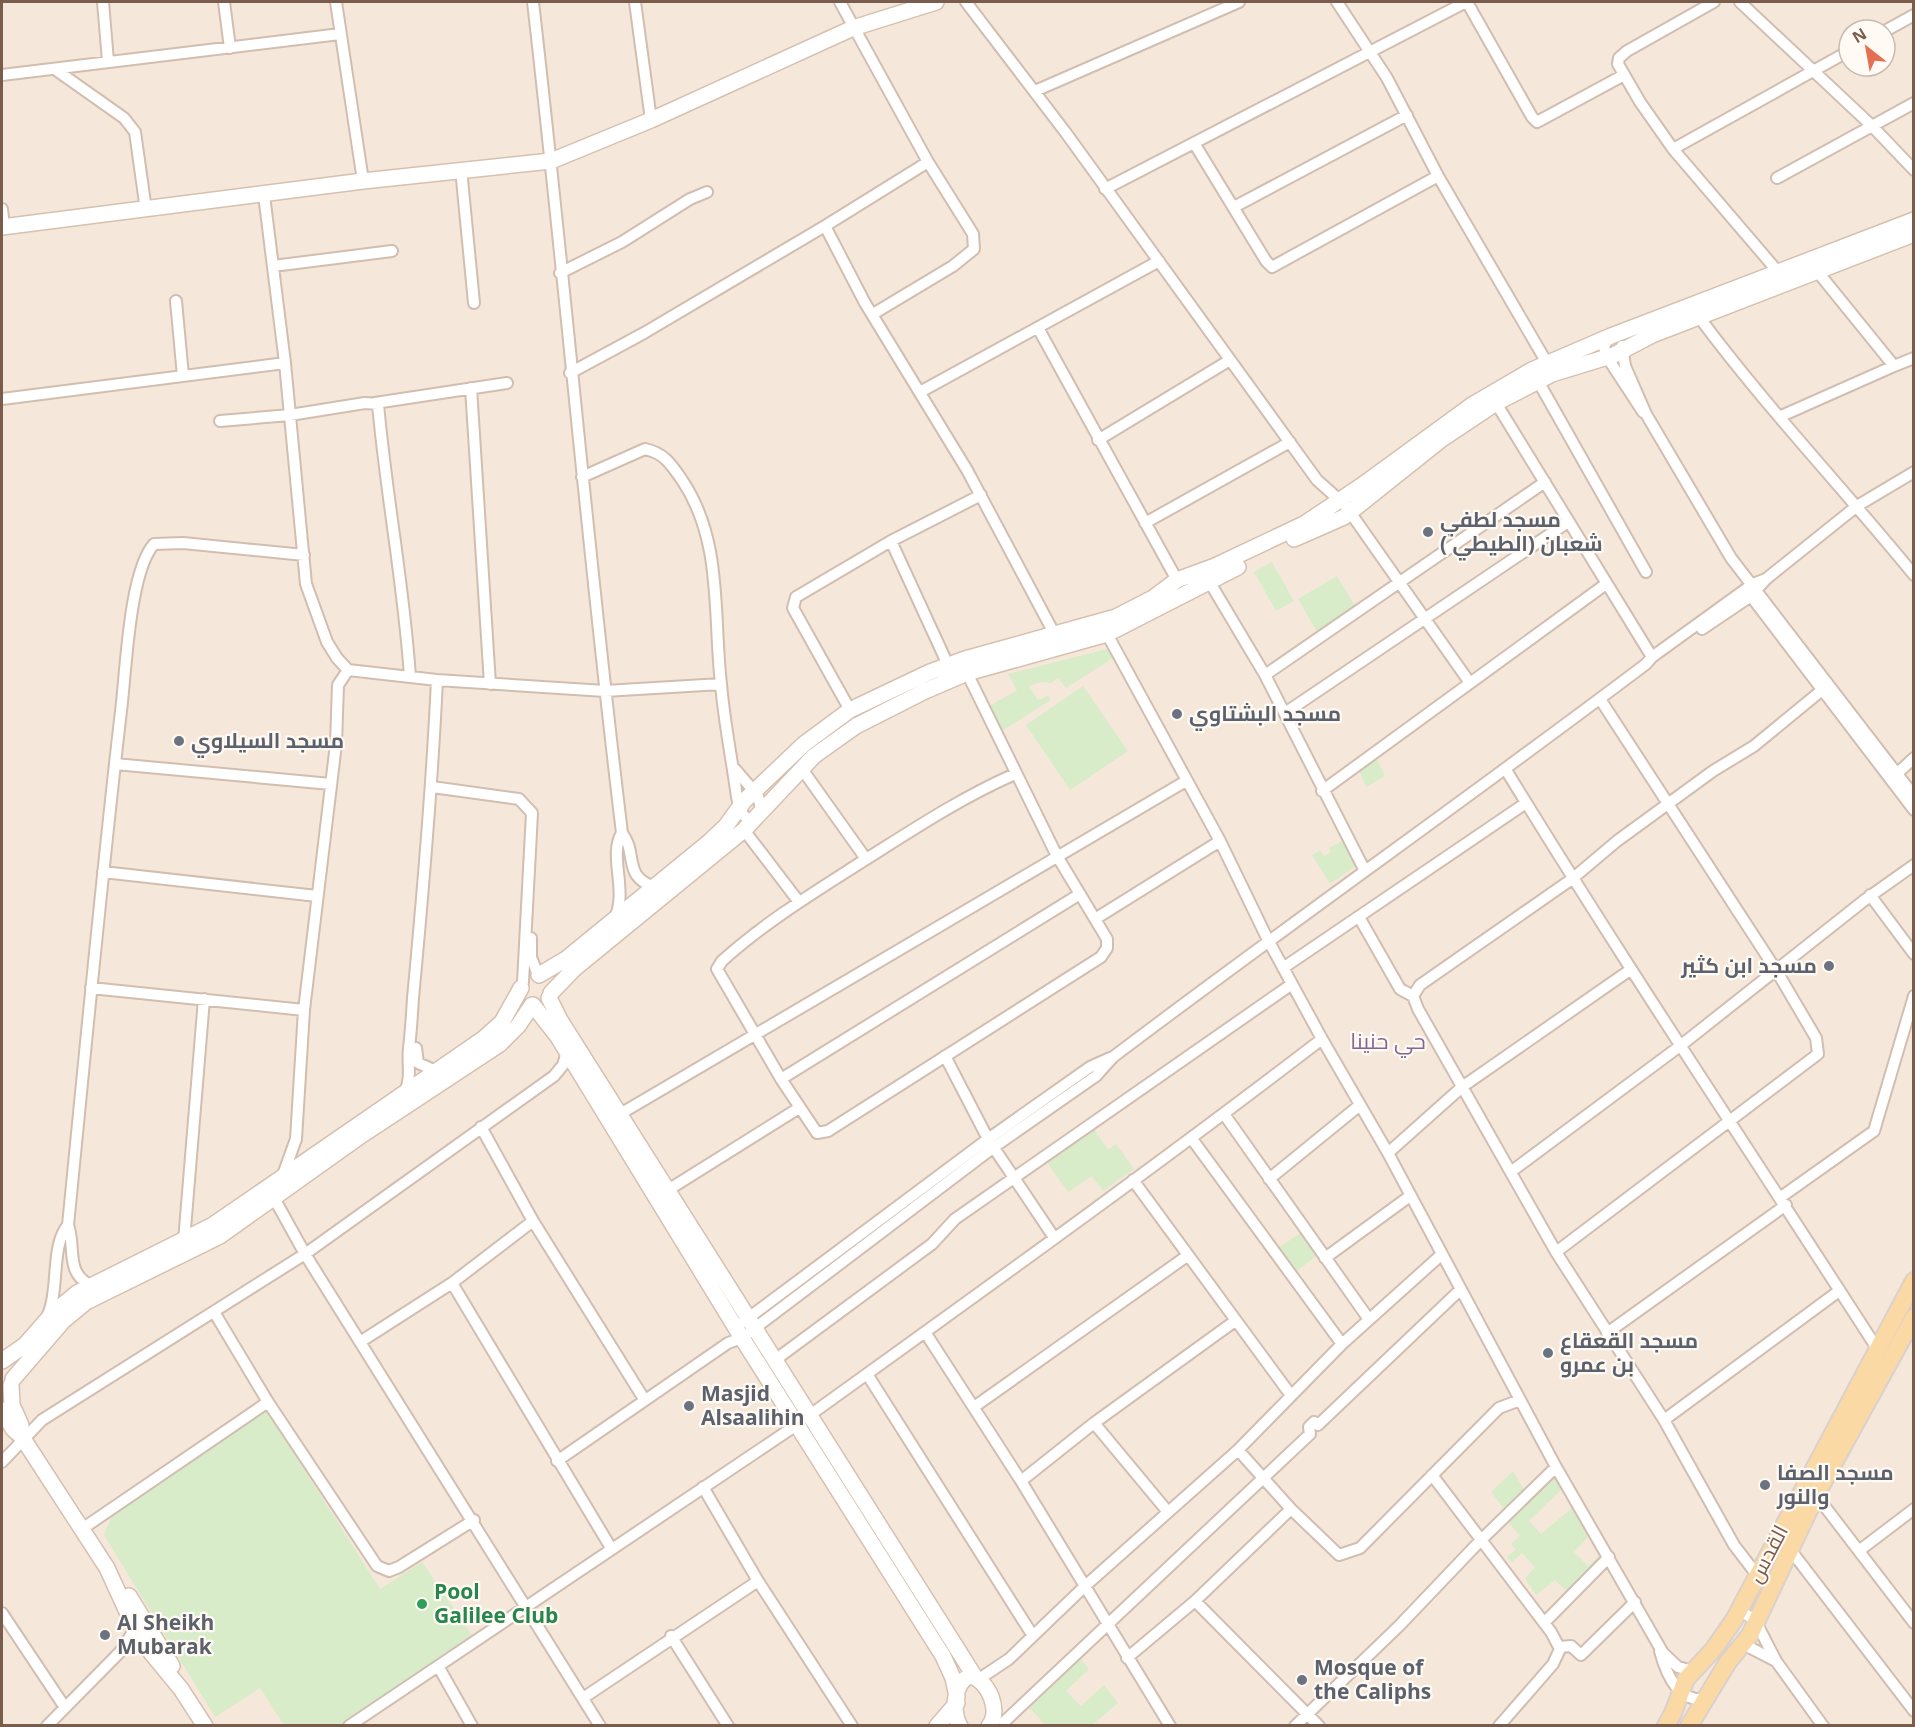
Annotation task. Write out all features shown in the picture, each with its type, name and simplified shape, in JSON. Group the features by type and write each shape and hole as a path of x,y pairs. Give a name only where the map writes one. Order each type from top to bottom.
{"main road":[{"name":"القدس","path":"1666,1725 1673,1713 1679,1691 1692,1671 1713,1650 1737,1614 1914,1281"},
{"name":"القدس","path":"1693,1724 1728,1662 1743,1644 1816,1495 1914,1317"}],"street":[{"path":"103,2 108,61"},
{"path":"224,2 230,48"},
{"path":"336,2 363,181"},
{"path":"533,2 551,161 570,373 622,833 627,842 633,871 642,881 655,887"},
{"path":"635,2 651,120"},
{"path":"840,2 928,162 972,234 974,249 953,266 873,314"},
{"path":"2,209 3,227 461,169 551,161 651,120 854,28 936,2"},
{"path":"966,2 1035,91 1333,503 1400,584 1470,683"},
{"path":"1035,91 1239,2"},
{"path":"1337,2 1370,50 1438,176 1547,363"},
{"path":"1105,189 1370,50 1467,2 1537,122 1624,75"},
{"path":"1714,2 1622,54 1618,64 1673,149 1779,273"},
{"path":"1740,2 1814,70 1914,170"},
{"path":"1897,24 1914,15"},
{"path":"2,75 340,34"},
{"path":"1673,149 1837,58"},
{"path":"56,70 124,118 135,132 146,210"},
{"path":"1777,178 1914,103"},
{"path":"1234,207 1407,115"},
{"path":"1194,143 1266,261 1272,267 1438,176"},
{"path":"570,373 644,333 928,162"},
{"path":"461,169 474,303"},
{"path":"560,273 622,242 707,192"},
{"path":"264,195 285,363 306,585 327,642 348,670 437,680 605,691 721,684"},
{"path":"204,1725 24,1439 10,1399 10,1368 2,1362 25,1345 65,1302 90,1285 184,1241 282,1177 493,1031 510,1012 522,985 532,975 538,975 566,959 655,887 718,834 754,792 818,732 850,710 948,665 1116,617 1215,566 1285,534 1361,486 1472,405 1547,363 1914,220"},
{"path":"825,226 873,314 981,495 1055,635"},
{"path":"9,1385 63,1321 86,1302 205,1245 362,1135 500,1044 518,1026 532,1005 545,1003 574,969 754,821 827,745 856,726 966,673 1107,634 1180,585 1209,581 1344,516 1442,439 1496,404 1538,381 1566,368 1607,357 1699,317 1914,234"},
{"path":"273,266 393,252"},
{"path":"920,393 1159,261"},
{"path":"1817,271 1894,366"},
{"path":"176,301 183,376"},
{"path":"1699,317 1744,377 1914,575"},
{"path":"1038,328 1180,585"},
{"path":"1610,337 1620,341 1625,366 1646,414 1698,505 1743,576 1824,689 1893,777 1914,810"},
{"path":"1610,337 1604,347 1607,357 1634,402 1646,414"},
{"path":"1779,417 1914,358"},
{"path":"1098,440 1230,360"},
{"path":"2,399 285,363"},
{"path":"1538,381 1646,572"},
{"path":"220,421 290,415 507,383"},
{"path":"471,388 490,684"},
{"path":"375,402 378,404 384,473 406,625 410,676"},
{"path":"1496,404 1606,584 1649,660 1655,662 1752,590 1857,506 1914,472"},
{"path":"1145,523 1290,442"},
{"path":"582,477 645,449 665,456 685,484 704,521 716,592 721,684 740,807 745,817 754,821 799,902"},
{"path":"1265,675 1545,482"},
{"path":"850,710 795,612 794,600 799,594 891,542 981,495"},
{"path":"1333,503 1344,516"},
{"path":"1285,713 1568,522"},
{"path":"891,542 948,665"},
{"path":"90,1285 77,1275 73,1268 72,1241 68,1225 115,764 136,590 147,551 154,544 183,543 304,555"},
{"path":"1209,581 1265,675 1365,872"},
{"path":"1322,791 1606,584"},
{"path":"1107,634 1220,841 1283,968 1388,1153 1556,1467 1656,1639 1674,1664 1692,1671"},
{"path":"557,1461 742,1331 991,1143 1096,1076 1113,1057 1268,940 1506,770 1649,660"},
{"path":"282,1177 291,1159 296,1139 304,1010 331,783 338,685 348,670"},
{"path":"966,673 1057,856 1108,942 1101,957 822,1134 817,1133 754,1034 717,969 730,954 799,902 980,789 1015,774"},
{"path":"405,1092 410,1075 413,1002 432,787 437,680"},
{"path":"1413,996 1420,985 1572,879 1713,771 1754,746 1824,689"},
{"path":"1557,1252 1818,1054 1819,1049 1813,1031 1776,970 1670,802 1600,699"},
{"path":"1893,777 1914,758"},
{"path":"115,764 331,783"},
{"path":"734,766 761,801 754,821"},
{"path":"802,769 866,859"},
{"path":"1506,770 1630,970 1784,1201 1878,1350"},
{"path":"1893,777 1914,795"},
{"path":"615,1117 1186,781"},
{"path":"432,787 513,797 530,807 534,819 528,908 524,923 523,999 532,1005 572,1049"},
{"path":"1283,968 1526,803"},
{"path":"614,919 620,902 617,843 622,833"},
{"path":"1095,919 1220,841"},
{"path":"1512,1172 1680,1046 1870,895 1914,865"},
{"path":"103,872 317,896"},
{"path":"781,1078 1080,894"},
{"path":"1870,895 1914,954"},
{"path":"528,908 531,919 531,957 538,975 548,981 550,995 572,1049 742,1331 804,1419 991,1698 999,1724 1107,1626 1310,1434 1309,1427 1314,1422 1318,1425 1460,1290"},
{"path":"1359,917 1400,989 1413,996 1462,1088 1557,1252 1664,1420 1734,1545 1757,1575"},
{"path":"1388,1153 1462,1088 1630,970"},
{"path":"775,1360 932,1244 955,1219 1292,984"},
{"path":"91,988 304,1010"},
{"path":"1607,1333 1874,1131 1914,996"},
{"path":"184,1241 204,999"},
{"path":"349,1725 804,1419 926,1332 1053,1236 1192,1139 1322,1039"},
{"path":"412,1040 418,1063 436,1071"},
{"path":"2,1462 42,1420 305,1254 554,1076 572,1049"},
{"path":"945,1056 991,1143 1053,1236"},
{"path":"554,1076 567,1072 586,1072"},
{"path":"1269,1179 1360,1105"},
{"path":"668,1190 800,1108"},
{"path":"1224,1114 1368,1318"},
{"path":"615,1117 668,1190 742,1331 775,1360 804,1419 944,1656 953,1678 957,1700 937,1725"},
{"path":"481,1126 533,1221 644,1399"},
{"path":"296,1139 303,1149 314,1155"},
{"path":"1192,1139 1342,1344"},
{"path":"1133,1180 1290,1395"},
{"path":"1325,1258 1410,1196"},
{"path":"274,1198 305,1254 474,1520 524,1606 600,1725"},
{"path":"360,1342 452,1282 533,1221"},
{"path":"44,1323 55,1293 59,1240 68,1225"},
{"path":"960,1725 955,1714 961,1682 967,1677 977,1678 996,1669 1238,1450 1368,1318 1441,1255"},
{"path":"975,1407 1187,1256"},
{"path":"452,1282 611,1548"},
{"path":"1664,1420 1839,1291"},
{"path":"214,1312 268,1402 368,1556 383,1570 399,1567 474,1520"},
{"path":"1021,1481 1094,1423 1235,1321"},
{"path":"926,1332 1021,1481 1107,1626 1170,1725"},
{"path":"867,1374 1033,1636"},
{"path":"1238,1450 1291,1509 1339,1555 1360,1548 1499,1408 1520,1400"},
{"path":"82,1528 268,1402"},
{"path":"2,1410 13,1429 24,1439"},
{"path":"1094,1423 1168,1512"},
{"path":"1295,1725 1399,1626 1481,1540 1556,1467"},
{"path":"1432,1475 1544,1623 1559,1647"},
{"path":"703,1487 758,1581 852,1725"},
{"path":"1816,1495 1914,1623"},
{"path":"1127,1658 1195,1601 1291,1509"},
{"path":"1860,1550 1914,1509"},
{"path":"1789,1548 1914,1711"},
{"path":"1544,1623 1609,1557"},
{"path":"583,1698 671,1636 758,1581"},
{"path":"1195,1601 1319,1725"},
{"path":"1559,1647 1571,1646 1581,1655 1635,1602"},
{"path":"2,1613 5,1628 64,1706"},
{"path":"1737,1614 1745,1614 1755,1620 1776,1661 1823,1725"},
{"path":"47,1725 64,1706 144,1631"},
{"path":"671,1636 728,1725"},
{"path":"1656,1639 1664,1667 1679,1691 1692,1700 1706,1699"},
{"path":"1743,1644 1776,1661"},
{"path":"1499,1725 1553,1664 1559,1647"},
{"path":"438,1666 472,1725"},
{"path":"991,1698 996,1669"}],"shaded area":[{"path":"2,2 1913,2 1913,1725 2,1726"}],"green space":[{"path":"1272,562 1294,601 1276,611 1254,572"},
{"path":"1337,576 1357,609 1317,632 1298,599"},
{"path":"1107,649 1113,658 1066,688 1058,678 1051,683 1041,682 1029,686 1038,700 1048,696 1051,700 1000,732 988,707 1017,690 1008,674"},
{"path":"1083,686 1128,751 1070,790 1026,725"},
{"path":"1376,757 1385,776 1366,787 1358,768"},
{"path":"1342,841 1357,865 1330,884 1312,855 1320,850 1324,856 1331,852 1329,848"},
{"path":"1093,1128 1108,1150 1116,1144 1134,1169 1103,1191 1092,1176 1068,1192 1046,1161"},
{"path":"1302,1232 1318,1255 1295,1272 1278,1248"},
{"path":"267,1411 380,1589 422,1562 472,1635 340,1725 284,1725 260,1688 215,1717 104,1535 113,1512"},
{"path":"1513,1471 1526,1493 1506,1511 1491,1492"},
{"path":"1552,1473 1562,1489 1529,1521 1541,1534 1572,1508 1588,1537 1574,1552 1588,1566 1599,1556 1602,1562 1570,1595 1555,1580 1536,1595 1525,1578 1535,1567 1522,1553 1512,1562 1507,1557 1516,1549 1511,1544 1520,1536 1506,1519"},
{"path":"1078,1655 1089,1669 1066,1691 1081,1706 1104,1685 1118,1703 1091,1726 1045,1725 1027,1705"}],"place":[{"name":"مسجد لطفي شعبان (الطيطي )","path":"1428,532"},
{"name":"مسجد البشتاوي","path":"1177,714"},
{"name":"مسجد السيلاوي","path":"179,741"},
{"name":"مسجد ابن كثير","path":"1829,966"},
{"name":"مسجد القعقاع بن عمرو","path":"1548,1353"},
{"name":"Masjid Alsaalihin","path":"689,1406"},
{"name":"مسجد الصفا والنور","path":"1765,1485"},
{"name":"Pool Galilee Club","path":"422,1604"},
{"name":"Al Sheikh Mubarak","path":"105,1635"},
{"name":"Mosque of the Caliphs","path":"1302,1680"}],"district":[{"name":"حي حنينا","path":"1388,1041"}]}
